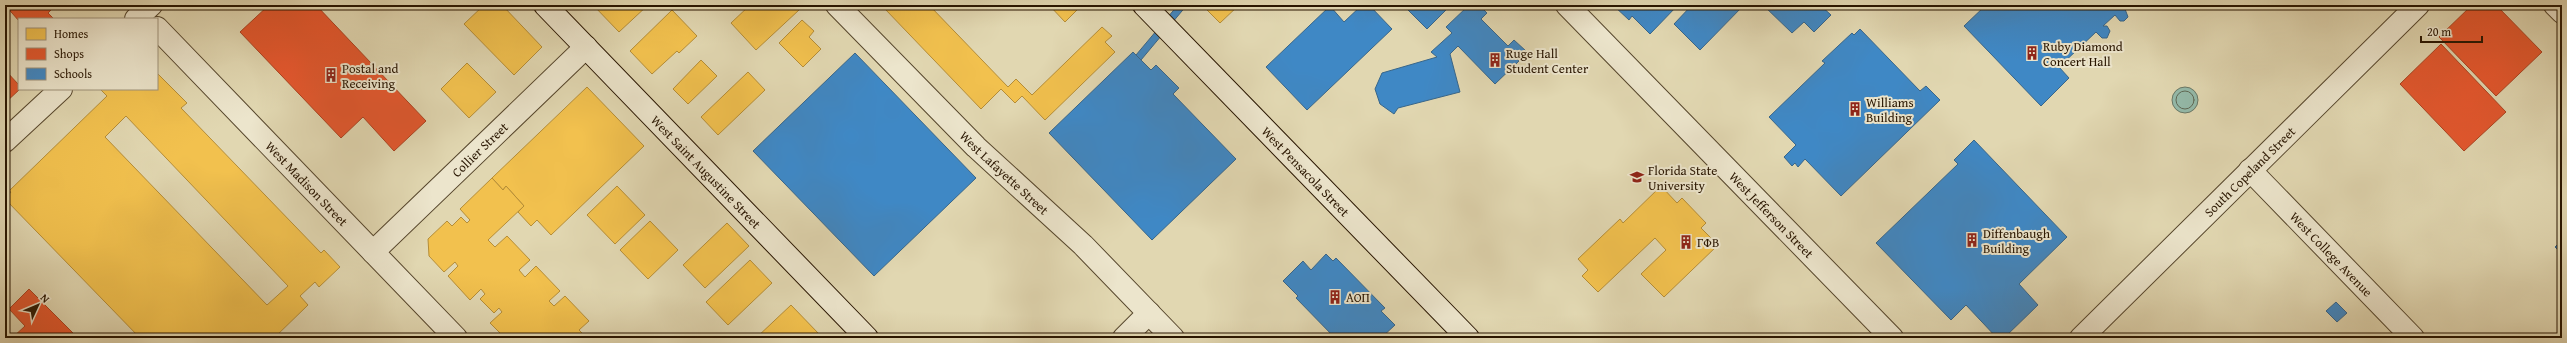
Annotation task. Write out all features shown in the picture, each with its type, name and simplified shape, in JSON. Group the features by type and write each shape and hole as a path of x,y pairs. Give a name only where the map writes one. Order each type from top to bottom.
{"street":[{"name":"West Saint Augustine Street","path":"545,5 867,338"},
{"name":"West Lafayette Street","path":"837,5 976,147 1083,245 1173,338"},
{"name":"West Pensacola Street","path":"1144,5 1468,338"},
{"name":"West Jefferson Street","path":"1568,5 1892,338"},
{"name":"South Copeland Street","path":"2081,338 2418,5"},
{"path":"2555,5 2562,12"},
{"name":"West Madison Street","path":"158,29 456,338"},
{"name":"Collier Street","path":"373,252 586,47"},
{"path":"5,141 60,90"},
{"name":"West College Avenue","path":"2250,170 2413,338"},
{"path":"1124,338 1149,313"}],"water":[{"path":"2185,87 2194,91 2198,100 2194,109 2185,113 2176,109 2172,100 2176,91"}],"building: Homes":[{"path":"484,5 502,5 542,47 514,75 464,24"},
{"path":"593,5 648,5 619,32"},
{"path":"756,5 794,5 799,10 756,50 731,23 749,6 751,9"},
{"path":"889,5 929,5 1008,87 1016,79 1032,95 1102,27 1112,36 1105,42 1115,52 1045,120 1022,96 1015,103 1001,89 981,109 885,9"},
{"path":"1049,5 1082,5 1065,22"},
{"path":"1202,5 1239,5 1220,23"},
{"path":"672,10 697,36 679,53 677,51 652,74 630,51"},
{"path":"802,20 814,31 809,37 821,49 803,67 779,43"},
{"path":"701,60 717,76 688,104 673,89"},
{"path":"467,63 496,92 469,118 441,89"},
{"path":"748,72 765,90 718,135 701,117"},
{"path":"158,74 187,103 181,108 321,253 324,250 340,267 319,287 315,282 300,296 308,305 274,338 140,338 5,199 11,192 9,191 107,96 101,90 158,90","holes":["126,116 288,286 267,305 105,137"]},
{"path":"587,87 644,146 551,235 537,220 531,226 518,212 524,206 506,186 503,190 492,178"},
{"path":"492,178 503,190 506,186 524,206 488,240 495,247 507,236 530,260 519,270 525,277 536,266 560,291 549,301 554,306 565,296 589,321 579,330 587,338 505,338 490,323 502,312 499,308 494,313 480,299 485,294 481,289 470,300 448,276 458,266 455,262 444,272 429,256 428,239 447,221 452,226 461,217 467,223 470,220 460,209"},
{"path":"617,186 645,215 615,244 587,215"},
{"name":"ΓΦΒ","path":"1661,186 1677,203 1682,198 1706,223 1701,228 1718,245 1664,297 1641,274 1666,250 1655,238 1598,292 1582,276 1588,270 1578,259 1620,219 1623,223"},
{"path":"650,221 678,250 648,279 620,250"},
{"path":"727,223 749,246 705,288 683,265"},
{"path":"750,260 772,283 728,325 706,302"},
{"path":"791,305 819,334 814,338 756,338"}],"building: Shops":[{"path":"5,5 56,5 48,13 53,18 18,18 18,20"},
{"name":"Postal and Receiving","path":"269,5 316,5 426,121 394,151 363,117 341,138 240,32"},
{"path":"2472,5 2496,5 2542,52 2496,96 2439,37"},
{"path":"2441,44 2506,112 2464,151 2400,84"},
{"path":"5,70 18,84 19,90 5,103"},
{"path":"29,289 78,338 12,338 25,326 9,309"}],"building: Schools":[{"path":"1178,5 1187,5 1141,60 1136,55"},
{"path":"1362,5 1369,5 1392,29 1307,110 1266,67 1330,6 1344,22"},
{"path":"1403,5 1451,5 1427,29"},
{"name":"Ruge Hall Student Center","path":"1475,5 1479,5 1487,13 1481,19 1508,46 1514,40 1526,51 1517,59 1519,61 1495,84 1458,46 1450,54 1460,92 1398,108 1394,114 1380,104 1375,89 1382,73 1437,57 1431,52 1452,33 1446,27 1468,6 1470,9"},
{"path":"1613,5 1678,5 1650,34 1632,16 1629,20"},
{"path":"1692,5 1744,5 1700,50 1674,24"},
{"path":"1763,5 1820,5 1831,15 1814,32 1804,22 1792,33"},
{"name":"Ruby Diamond Concert Hall","path":"1986,5 2124,5 2120,9 2125,9 2128,17 2124,21 2120,21 2115,15 2103,26 2107,26 2110,31 2107,38 2102,38 2096,32 2059,67 2069,78 2041,106 1964,26"},
{"name":"Williams Building","path":"1860,29 1920,91 1926,86 1940,100 1841,196 1805,159 1798,167 1795,163 1792,166 1784,157 1796,145 1769,117 1825,63 1822,61 1852,33 1854,35"},
{"path":"1133,52 1151,70 1156,65 1179,88 1173,94 1236,159 1152,240 1049,133"},
{"path":"855,53 976,178 874,276 753,151"},
{"name":"Diffenbaugh Building","path":"1974,140 2067,237 2019,284 2038,305 2004,338 1997,338 1966,305 1951,320 1876,243 1958,164 1954,160"},
{"path":"2562,240 2562,254 2555,247"},
{"name":"ΑΟΠ","path":"1326,254 1333,261 1336,258 1385,308 1381,311 1395,325 1381,338 1335,338 1296,298 1298,296 1283,281 1303,261 1311,270"},
{"path":"2336,302 2347,313 2337,322 2326,311"}],"place":[{"name":"Ruby Diamond Concert Hall","path":"2032,53"},
{"name":"Ruge Hall Student Center","path":"1495,60"},
{"name":"Postal and Receiving","path":"331,75"},
{"name":"Williams Building","path":"1855,109"},
{"name":"Florida State University","path":"1637,177"},
{"name":"Diffenbaugh Building","path":"1972,240"},
{"name":"ΓΦΒ","path":"1686,242"},
{"name":"ΑΟΠ","path":"1335,297"}]}
